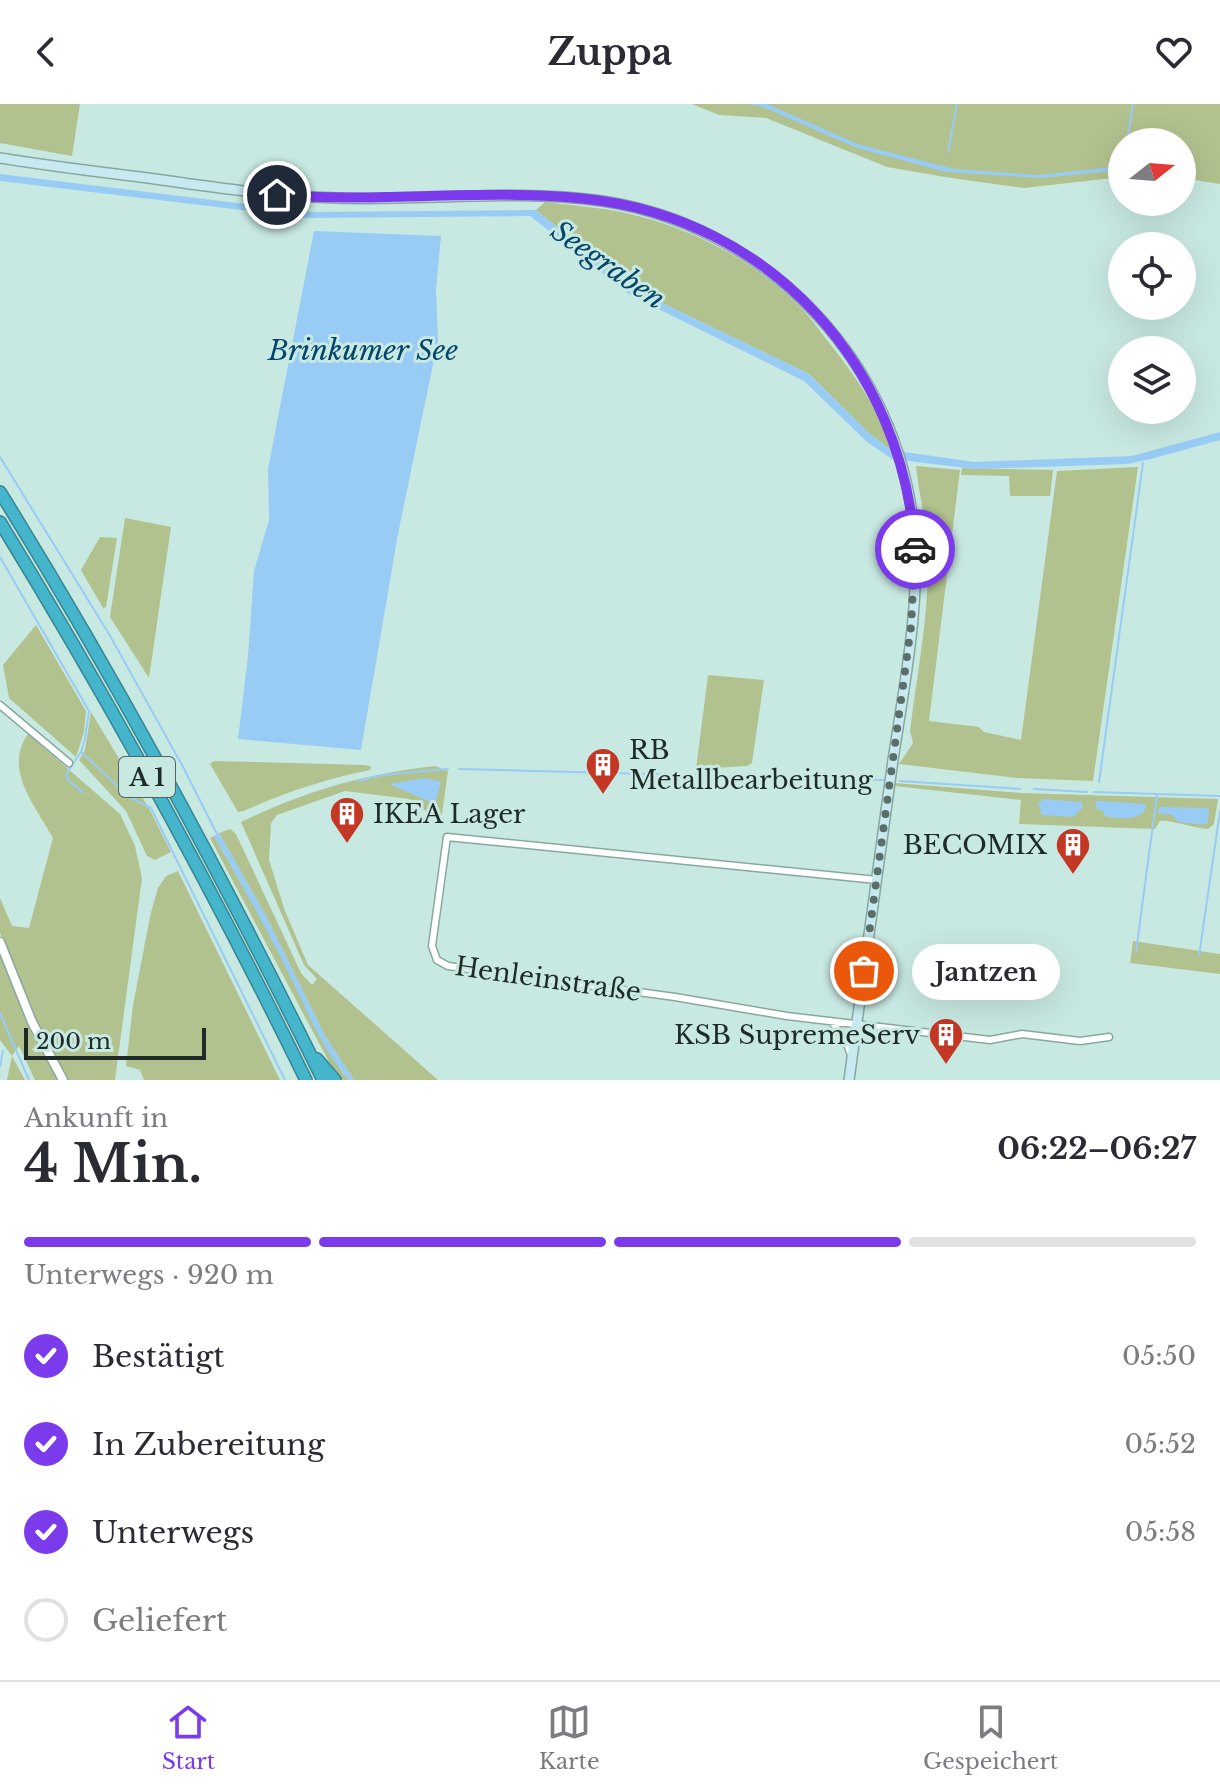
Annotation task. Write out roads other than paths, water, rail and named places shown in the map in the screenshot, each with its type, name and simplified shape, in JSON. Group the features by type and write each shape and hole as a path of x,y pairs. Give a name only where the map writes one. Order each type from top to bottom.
{"highway":[{"name":"A 1","path":"0,492 119,692 228,892 323,1080"},
{"name":"A 1","path":"0,522 112,712 239,947 306,1080"},
{"path":"306,1046 335,1080"}],"main road":[{"path":"0,158 277,195 344,198 553,197 629,206 711,234 777,277 811,308 855,363 877,402 896,446 913,531 914,590 849,1080"}],"street":[{"path":"0,705 69,763"},
{"name":"Henleinstraße","path":"877,880 447,837 432,946 437,960 448,966 831,1021 990,1040 1022,1034 1080,1041 1109,1037"},
{"path":"0,942 32,1022 63,1080"},
{"path":"831,1021 845,1039 852,1056"}],"water":[{"path":"747,104 767,104 858,144 954,169 1039,175 1108,168 1108,171 1040,178 946,172 857,148 763,107"},
{"path":"0,174 312,212 536,210 637,291 809,374 868,432 891,450 974,462 1132,456 1220,432 1220,440 1127,464 974,469 892,459 867,442 804,381 630,295 530,216 309,218 0,181"},
{"name":"Brinkumer See","path":"314,231 441,236 436,290 438,340 398,534 361,750 238,739 254,571 269,520 268,469"},
{"path":"425,778 441,782 435,804 389,784"},
{"path":"1044,799 1082,802 1082,808 1073,817 1042,815 1038,803"},
{"path":"1095,802 1146,804 1142,814 1121,818 1105,816 1102,810 1097,810"},
{"path":"1160,807 1209,808 1207,825 1178,822 1172,815 1157,813"},
{"path":"219,833 267,918 325,1036 354,1080 349,1080 339,1068 323,1042 214,836"}],"waterway":[{"path":"948,152 957,104"},
{"path":"1129,128 1133,104"},
{"path":"0,457 109,634 217,834"},
{"path":"1099,782 1143,463"},
{"path":"0,557 89,711 81,752 67,773 67,779 83,793"},
{"path":"81,752 131,798 151,808 285,1080"},
{"path":"358,781 382,775 448,769"},
{"path":"459,769 884,780"},
{"path":"900,781 1020,789"},
{"path":"1034,789 1087,792"},
{"path":"1094,792 1220,796"},
{"path":"1136,952 1157,794"},
{"path":"1199,956 1220,811"},
{"path":"0,1013 29,1080"},
{"path":"0,1066 3,1051"}],"place":[{"name":"RB Metallbearbeitung","path":"603,796"},
{"name":"IKEA Lager","path":"347,845"},
{"name":"BECOMIX","path":"1073,876"},
{"name":"Jantzen","path":"864,971"},
{"name":"KSB SupremeServ","path":"946,1066"}],"water label":[{"name":"Seegraben","path":"608,265"}]}
